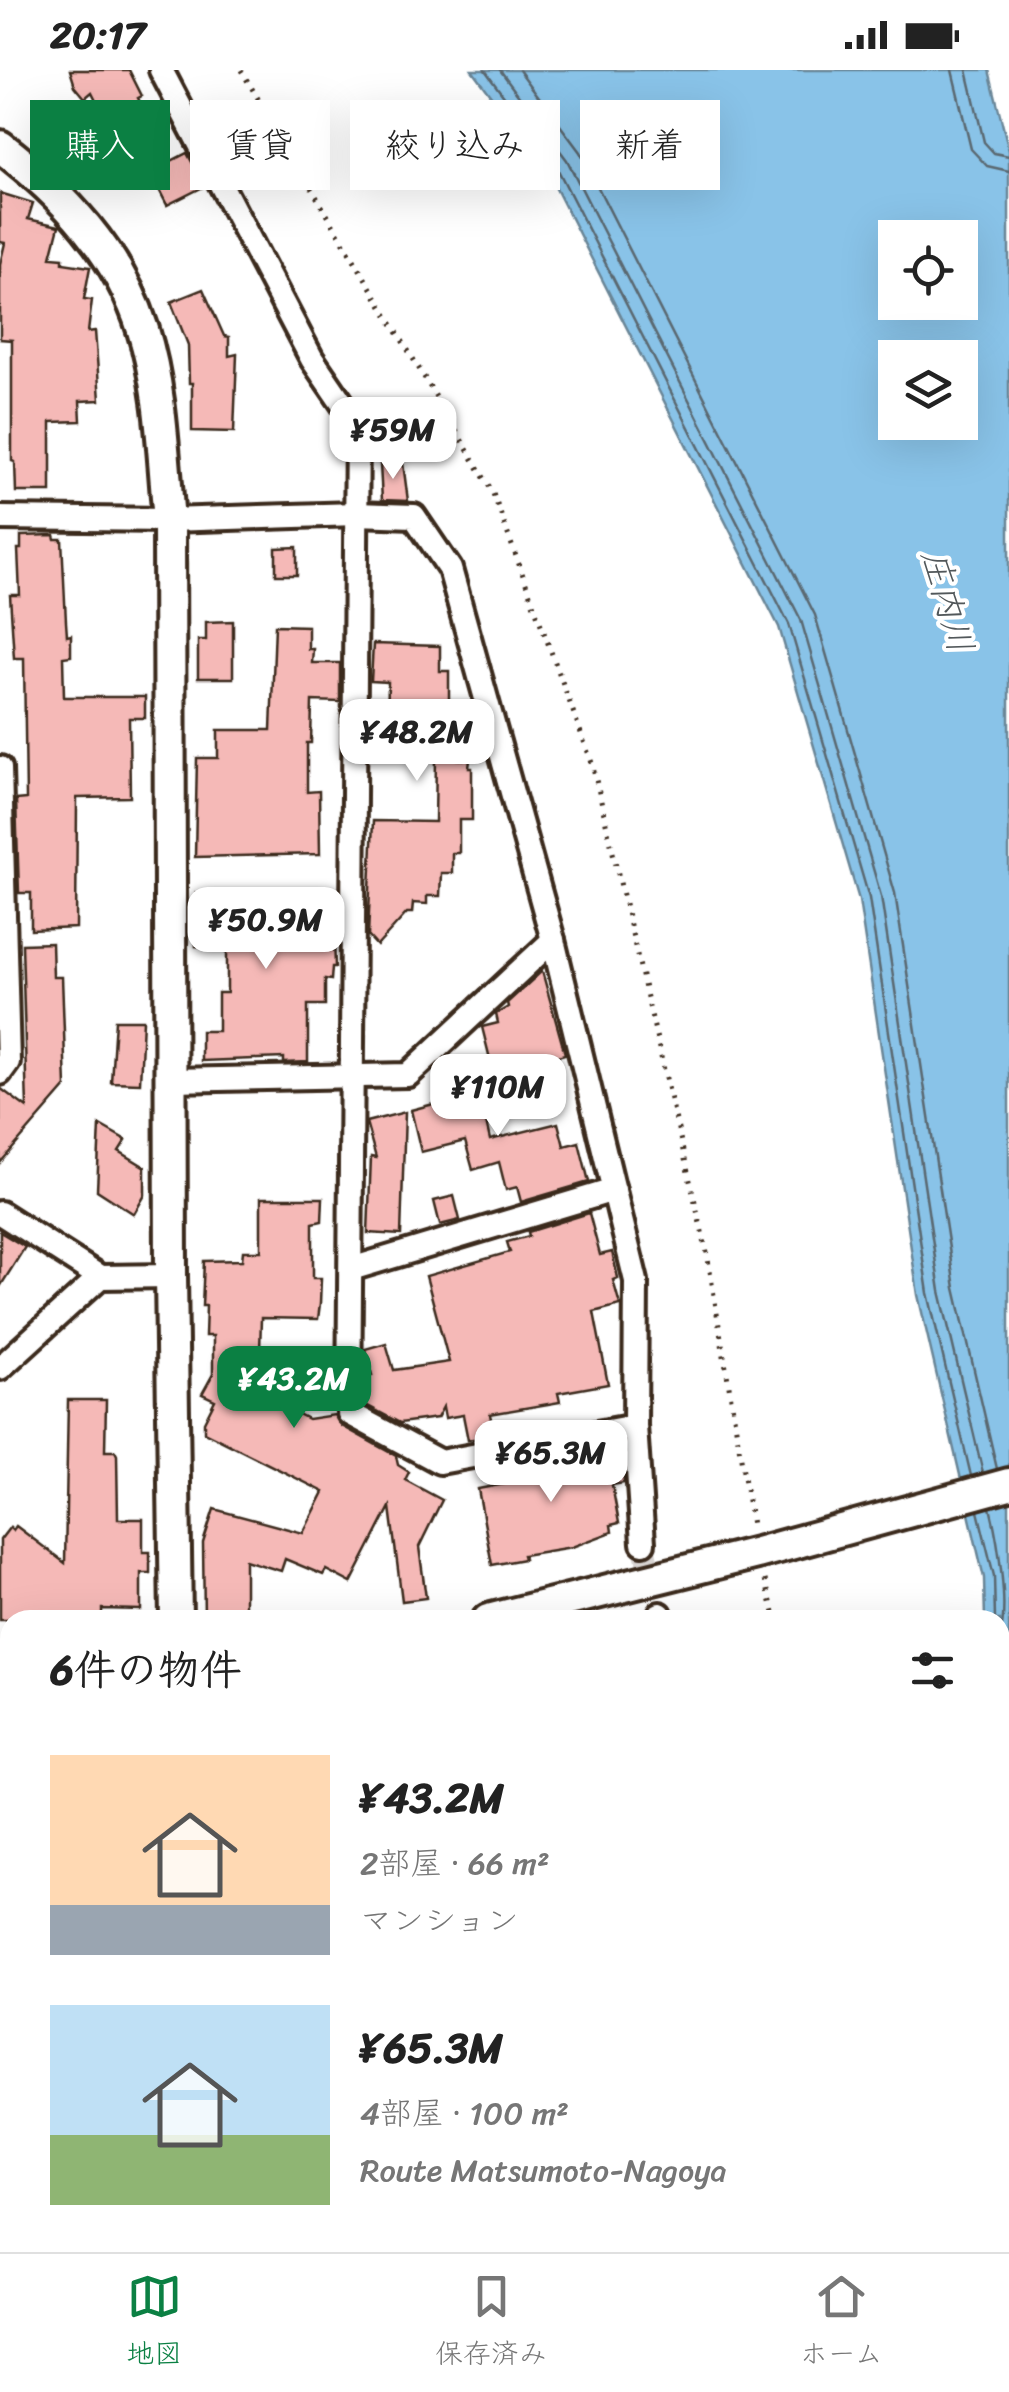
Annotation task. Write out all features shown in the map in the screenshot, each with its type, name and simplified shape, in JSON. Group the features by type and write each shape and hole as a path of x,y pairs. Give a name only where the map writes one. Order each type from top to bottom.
{"street":[{"path":"161,70 312,359 358,425 349,1413 440,1462 635,1426"},
{"path":"0,146 72,207 115,266 143,330 157,397 169,520 176,1610"},
{"path":"0,518 414,516 450,569 553,940 636,1280 635,1426 643,1543"},
{"path":"0,768 3,1010 8,1062 0,1073"},
{"path":"172,1080 408,1075 553,940"},
{"path":"350,1269 614,1190"},
{"path":"0,1213 100,1276 171,1276"},
{"path":"0,1368 100,1276"},
{"path":"528,1610 1009,1484"}],"path":[{"path":"242,70 492,491 592,763 707,1252 774,1610"}],"water":[{"name":"庄内川","path":"472,70 989,70 1009,151 1009,1610 985,1610 984,1578 918,1295 859,900 779,627 557,190 560,190 560,100 494,100"}],"building":[{"path":"70,70 129,70 142,96 139,100 96,100 92,92 85,98 75,86"},
{"path":"187,153 190,190 197,190 167,205 159,190 170,190 170,162"},
{"path":"0,193 33,203 28,219 59,226 51,257 90,267 84,299 92,300 88,332 95,331 100,400 80,401 81,421 51,422 51,492 16,492 12,461 12,340 0,339 0,264 5,243 0,242"},
{"path":"203,289 224,336 229,337 229,356 237,354 234,432 192,431 188,345 171,302"},
{"path":"403,463 408,501 382,500 380,464"},
{"path":"54,535 55,539 62,539 67,636 71,635 71,656 63,657 64,697 145,697 145,718 129,718 130,797 77,798 76,928 31,930 31,893 19,893 16,800 26,799 24,658 14,658 10,595 20,595 21,536"},
{"path":"297,547 297,575 276,575 276,548"},
{"path":"233,621 233,678 198,678 198,640 206,640 206,622"},
{"path":"275,625 308,626 312,663 340,663 340,702 312,701 311,743 307,743 307,792 319,791 320,854 195,857 197,758 218,758 218,730 271,730"},
{"path":"373,644 440,646 440,671 449,671 449,707 459,707 458,759 470,760 472,768 472,820 459,820 459,853 452,853 452,873 441,873 440,896 427,896 427,904 413,903 412,913 407,913 377,946 368,936 373,821 435,822 436,757 375,755 376,725 387,726 388,682 371,681"},
{"path":"196,893 322,896 322,906 333,906 335,967 331,980 325,979 325,1005 308,1005 308,1062 284,1063 284,1058 201,1061 201,1031 218,1031 218,993 227,993 227,948 196,946"},
{"path":"52,943 53,977 62,977 66,1087 0,1163 0,1088 27,1108 22,944"},
{"path":"542,971 565,1054 523,1066 522,1060 492,1067 482,1027 498,1023 496,1014 508,1007 507,1003"},
{"path":"115,1020 143,1020 140,1083 111,1082"},
{"path":"472,1059 490,1140 558,1123 564,1146 579,1142 589,1182 521,1202 517,1187 506,1190 499,1162 473,1170 465,1141 421,1152 411,1110 445,1101 437,1068"},
{"path":"405,1112 401,1235 368,1233 371,1157 376,1158 366,1122"},
{"path":"100,1125 126,1140 119,1151 145,1167 145,1195 134,1214 97,1190"},
{"path":"454,1196 460,1220 440,1225 434,1201"},
{"path":"261,1198 323,1198 322,1221 313,1223 313,1278 321,1278 318,1319 261,1318 260,1351 251,1352 252,1390 308,1419 334,1415 342,1426 396,1456 398,1465 409,1472 405,1480 442,1500 419,1547 426,1598 402,1601 390,1507 351,1583 326,1570 323,1575 285,1559 281,1571 245,1560 245,1610 204,1610 203,1543 214,1509 303,1533 324,1492 204,1432 204,1422 215,1400 202,1394 213,1374 213,1336 205,1336 206,1306 202,1306 204,1261 242,1260 243,1251 261,1251"},
{"path":"589,1213 600,1255 612,1252 618,1278 613,1280 620,1305 594,1312 608,1384 558,1393 560,1402 490,1414 494,1435 468,1440 463,1415 445,1418 443,1407 437,1418 400,1423 366,1405 364,1376 372,1375 365,1349 386,1343 394,1370 449,1362 426,1276 510,1252 507,1242"},
{"path":"0,1232 25,1247 0,1287"},
{"path":"68,1400 106,1400 105,1451 115,1451 117,1455 118,1519 143,1519 143,1552 150,1552 150,1573 141,1573 141,1610 0,1610 0,1540 10,1527 13,1530 16,1526 65,1563"},
{"path":"597,1449 599,1459 622,1456 624,1483 612,1485 619,1523 611,1525 612,1532 572,1547 492,1565 478,1489 515,1482 511,1464"}],"tunnel":[{"path":"643,1543 659,1610"}]}
